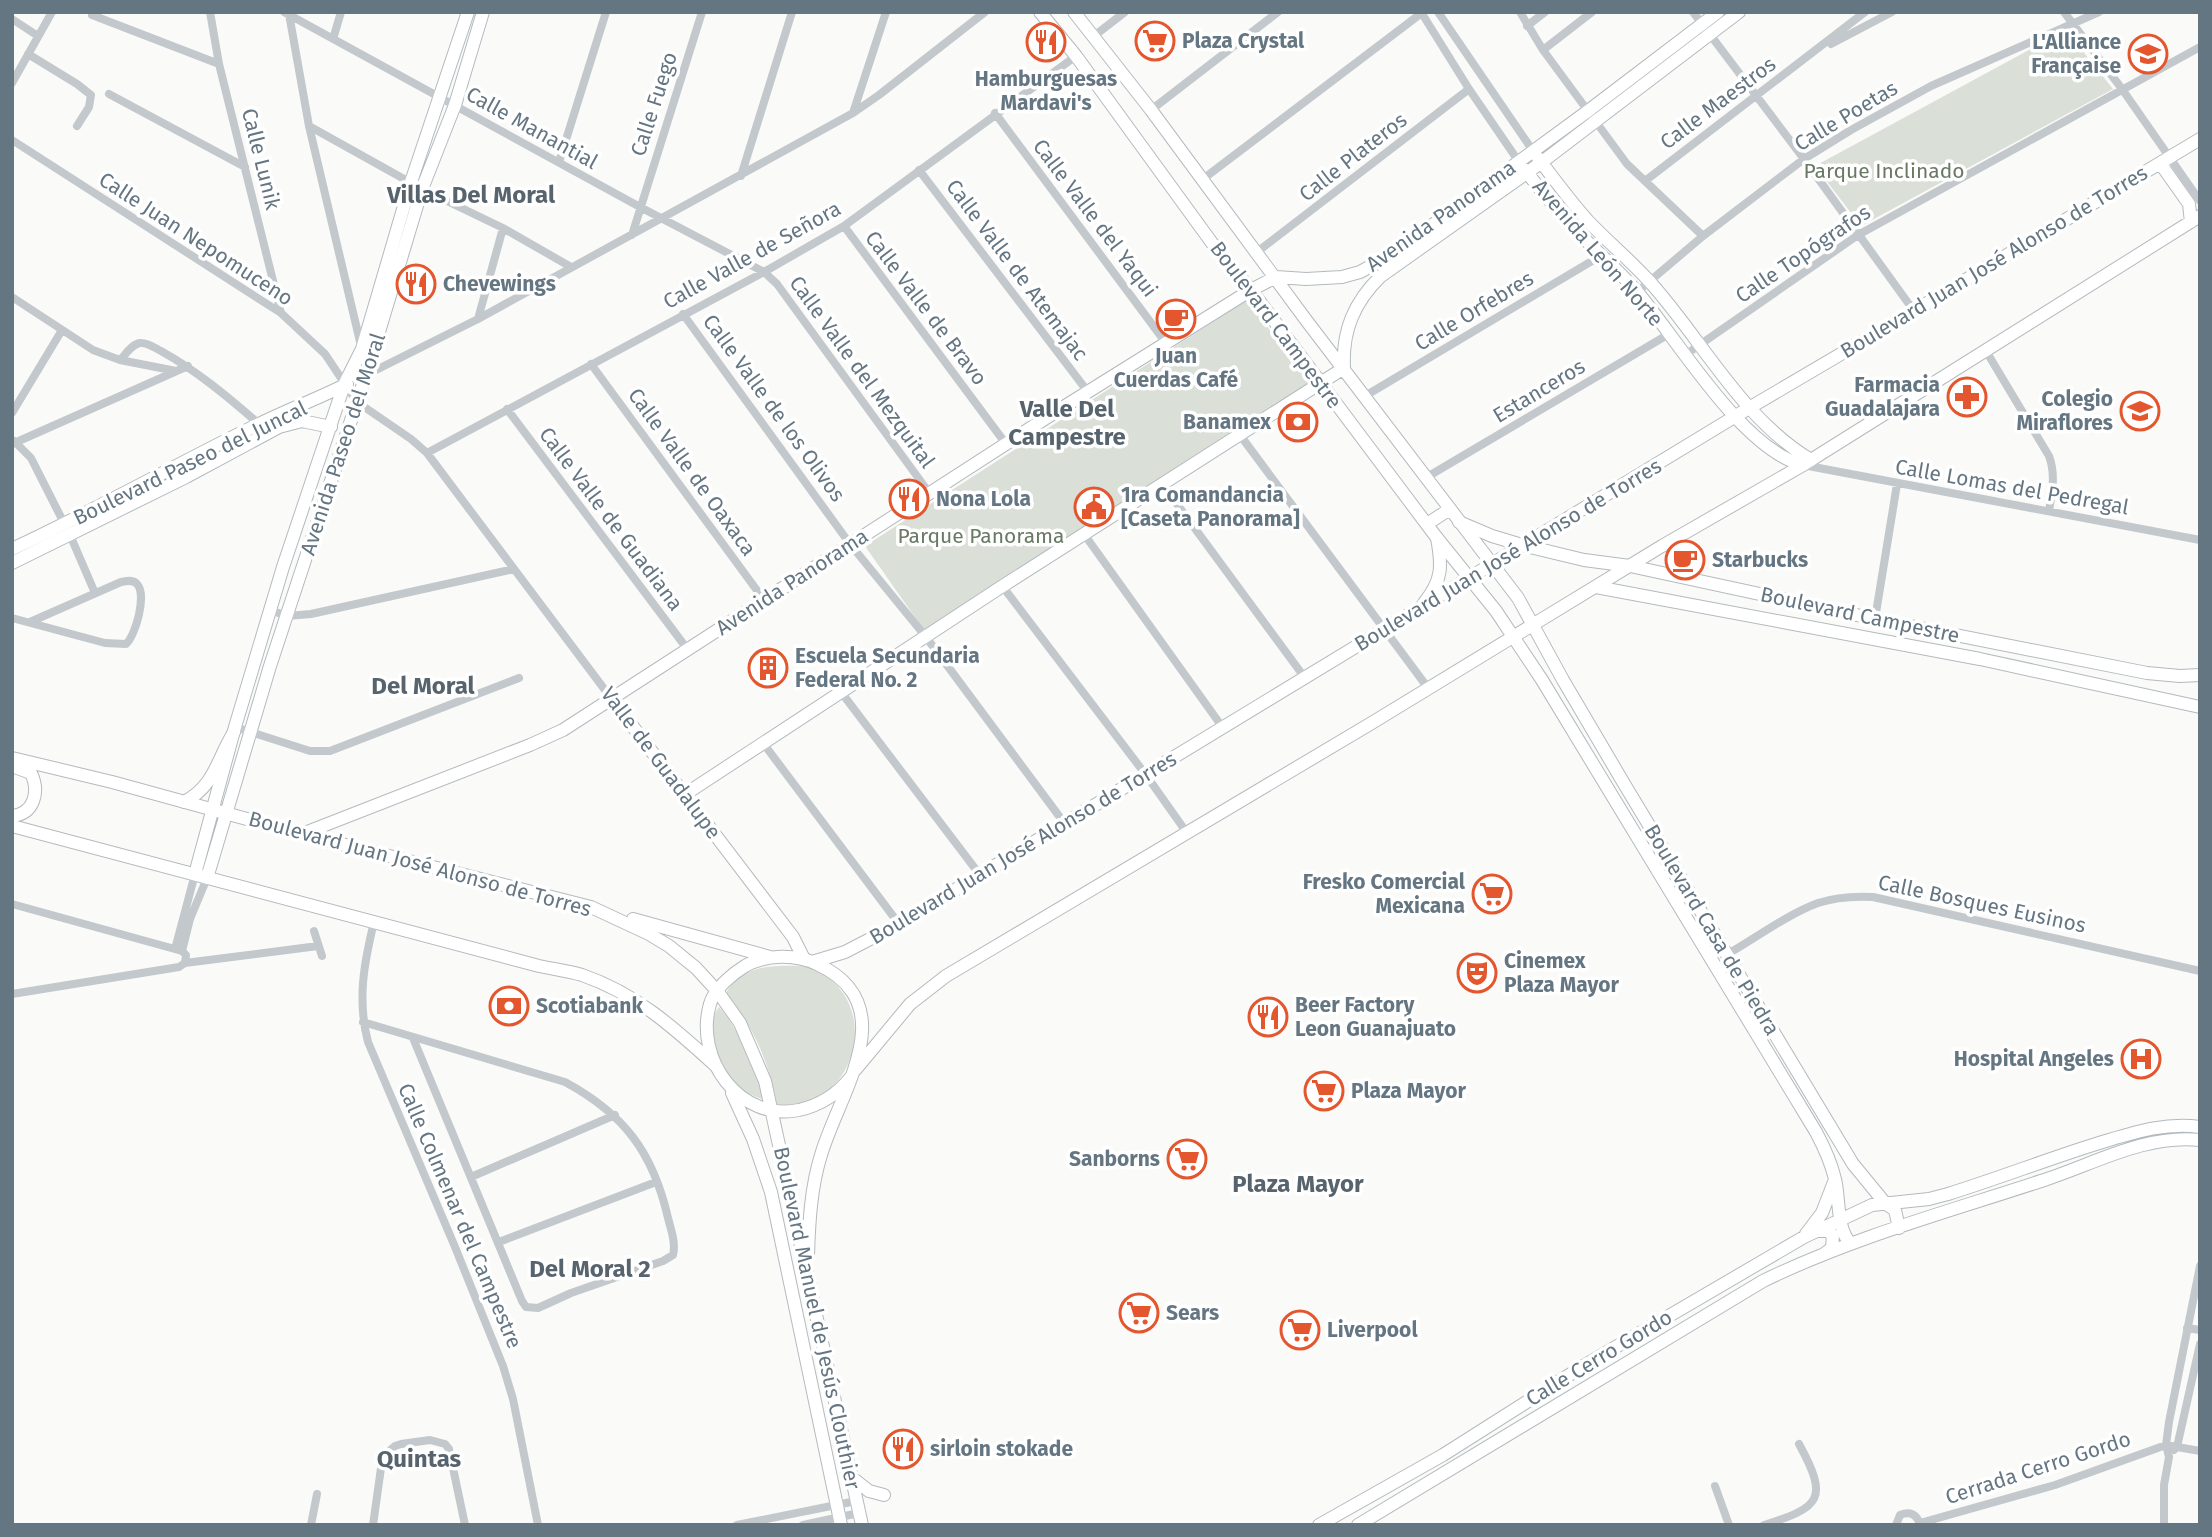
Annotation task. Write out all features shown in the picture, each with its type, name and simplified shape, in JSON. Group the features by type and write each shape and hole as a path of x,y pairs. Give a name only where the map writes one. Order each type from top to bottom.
{"main road":[{"name":"Avenida Paseo del Moral","path":"202,873 220,812 251,732 291,600 366,375 440,98 468,12"},
{"name":"Avenida Paseo del Moral","path":"220,812 235,729 270,610 344,385 362,349 417,185 455,105 483,12"},
{"name":"Boulevard Campestre","path":"1040,12 1076,56 1212,243 1251,290 1437,538 1471,577 1513,637"},
{"name":"Boulevard Campestre","path":"1074,12 1518,598 1534,625"},
{"name":"Avenida Panorama","path":"1706,29 1717,12"},
{"name":"Avenida Panorama","path":"1344,368 1344,342 1354,309 1367,289 1381,276 1523,167 1533,151 1592,115 1706,29 1739,12"},
{"name":"Avenida Panorama","path":"302,834 563,730 1006,444 1251,290 1276,277 1327,279 1360,272 1377,264 1523,167 1542,162 1592,115"},
{"name":"Boulevard Juan José Alonso de Torres","path":"808,960 845,953 899,924 1749,408 2200,139"},
{"name":"Avenida León Norte","path":"1533,151 1572,203 1650,282 1749,408 1783,443 1811,465"},
{"path":"729,1086 745,1101 773,1111 793,1111 810,1107 840,1091 894,1021 926,990 946,976 1534,625 1661,545 1811,465 2195,219 2165,160"},
{"name":"Avenida León Norte","path":"1523,167 1572,226 1637,292 1746,429 1781,456 1811,465"},
{"path":"684,795 1344,368"},
{"name":"Boulevard Paseo del Juncal","path":"12,563 179,464 258,424 366,375"},
{"path":"1746,429 1759,419"},
{"name":"Boulevard Paseo del Juncal","path":"12,549 67,530 186,477 291,423 310,421 331,426"},
{"path":"179,464 186,477"},
{"path":"1427,524 1450,509"},
{"name":"Boulevard Campestre","path":"1460,522 1492,536 1584,560 1630,566 1875,619 2147,673 2200,675"},
{"path":"291,600 286,590 298,542 298,526"},
{"path":"1418,610 1434,590 1438,580 1441,566 1437,538"},
{"name":"Boulevard Campestre","path":"1596,587 2068,678 2200,707"},
{"name":"Boulevard Casa de Piedra","path":"1534,625 1563,680 1726,955 1853,1164 1885,1203 1895,1210 1899,1228"},
{"name":"Boulevard Casa de Piedra","path":"1513,637 1539,674 1816,1132 1835,1179 1843,1233 1852,1244"},
{"path":"2068,678 2072,658"},
{"name":"Valle de Guadalupe","path":"611,698 808,960"},
{"path":"184,802 204,790 235,729"},
{"name":"Boulevard Juan José Alonso de Torres","path":"12,758 591,907 669,946 696,968 718,992 740,1023 753,1051 773,1111"},
{"path":"12,766 31,774 35,796 26,813 12,816"},
{"path":"12,826 202,873 602,982 659,1015 716,1066"},
{"path":"1645,849 1659,842"},
{"path":"591,907 774,958"},
{"path":"716,1066 709,1047 710,1004 729,978 748,964 774,958 808,960 835,974 853,993 861,1017 862,1044 854,1073 820,1156 809,1228 807,1274"},
{"name":"Boulevard Manuel de Jesús Clouthier","path":"716,1066 745,1118 771,1192 839,1515"},
{"name":"Boulevard Manuel de Jesús Clouthier","path":"773,1111 859,1513"},
{"name":"Calle Cerro Gordo","path":"1319,1525 1443,1455 1585,1365 1804,1237 1861,1209 1948,1194 2151,1128 2171,1125 2200,1127"},
{"path":"2186,1138 2200,1148"},
{"name":"Calle Cerro Gordo","path":"1357,1525 1763,1281 1852,1244 2155,1141 2186,1138 2200,1140"},
{"path":"1804,1237 1822,1213 1835,1179"},
{"path":"1816,1231 1827,1231 1833,1239 1832,1248 1824,1254"},
{"path":"851,1477 865,1489 884,1495"}],"street":[{"path":"12,83 52,12"},
{"name":"Calle Lunik","path":"209,12 219,64 281,313"},
{"path":"333,39 341,12"},
{"path":"559,162 607,12"},
{"name":"Calle Fuego","path":"632,235 702,12"},
{"path":"741,176 792,12"},
{"path":"853,113 887,12"},
{"path":"366,375 478,319 853,113 985,12"},
{"path":"1094,36 1125,12"},
{"path":"1150,110 1278,12"},
{"name":"Avenida León Norte","path":"1438,12 1533,151"},
{"path":"1520,12 1543,50 1627,164 1703,236"},
{"path":"1527,26 1545,12"},
{"path":"1543,50 1592,12"},
{"path":"1693,12 1804,159 1913,312"},
{"name":"Calle Maestros","path":"1645,181 1865,12"},
{"name":"Calle Maestros","path":"1813,54 1892,12"},
{"path":"2064,12 2122,89 2165,160 2200,201"},
{"name":"Calle Poetas","path":"1637,292 1703,236 1804,159 1851,130 1931,86 2099,12"},
{"path":"287,13 309,126 362,349"},
{"name":"Calle Manantial","path":"287,13 764,272"},
{"path":"1202,179 1422,13"},
{"name":"Avenida León Norte","path":"1422,13 1469,89 1523,167"},
{"path":"92,15 219,64"},
{"path":"12,19 38,36"},
{"name":"Calle Topógrafos","path":"1685,355 1858,235 2200,47"},
{"path":"28,54 91,95 89,107 77,126"},
{"name":"Calle Valle de Señora","path":"427,453 764,272 844,226 1076,56"},
{"name":"Calle Plateros","path":"1257,252 1469,89"},
{"path":"109,94 245,167"},
{"name":"Calle Valle del Yaqui","path":"995,113 1167,343"},
{"path":"309,126 503,228 571,267"},
{"name":"Calle Juan Nepomuceno","path":"12,140 281,313 325,354 344,385"},
{"name":"Calle Valle de Atemajac","path":"919,170 1088,392"},
{"name":"Calle Valle de Bravo","path":"844,226 1006,444"},
{"path":"478,319 503,228"},
{"name":"Calle Orfebres","path":"1365,396 1602,255"},
{"name":"Calle Valle del Mezquital","path":"764,272 777,284 930,494"},
{"path":"12,297 93,350 120,360 176,372"},
{"name":"Calle Valle de los Olivos","path":"683,314 850,544 926,637 1065,824"},
{"path":"12,413 62,330"},
{"name":"Estanceros","path":"1427,477 1669,334"},
{"path":"120,360 135,345 144,343 188,366 229,397 258,424"},
{"path":"1986,351 2049,456 2054,480 2049,511"},
{"name":"Calle Valle de Oaxaca","path":"590,364 764,600"},
{"path":"95,593 31,458 13,442 188,366"},
{"name":"Valle de Guadalupe","path":"344,385 357,402 427,453 611,698"},
{"name":"Calle Valle de Guadiana","path":"507,409 688,649"},
{"path":"1240,435 1429,688"},
{"name":"Calle Lomas del Pedregal","path":"1811,465 1897,484 2200,540"},
{"path":"1875,619 1897,484"},
{"path":"1163,485 1305,678"},
{"path":"1084,534 1223,728"},
{"path":"270,610 287,616 312,614 514,569"},
{"path":"12,618 105,643 126,644 133,637 138,623 139,586 128,580 30,622"},
{"path":"1003,587 1187,833"},
{"path":"235,729 310,751 330,751 519,678"},
{"path":"841,692 980,875"},
{"path":"763,743 899,924"},
{"path":"178,950 202,873"},
{"name":"Calle Bosques Eusinos","path":"1726,955 1820,902 1864,897 1962,916 2200,971"},
{"path":"12,904 178,950 186,955 185,963"},
{"name":"Calle Colmenar del Campestre","path":"374,922 362,977 363,1022 368,1042 503,1366 513,1399 538,1525"},
{"path":"314,931 321,956"},
{"path":"12,994 179,967 185,963 318,946"},
{"path":"363,1022 565,1082 590,1095 615,1115 649,1160 666,1209 674,1243 673,1255 538,1308 530,1308 522,1301 413,1038"},
{"path":"471,1177 615,1115"},
{"path":"499,1241 656,1182"},
{"path":"2164,1525 2164,1485 2169,1457 2166,1445 2200,1266"},
{"path":"2187,1328 2200,1330"},
{"path":"2169,1457 2177,1447 2200,1344"},
{"path":"373,1525 387,1453 395,1446 430,1440 445,1444 449,1449 465,1525"},
{"path":"1764,1525 1802,1512 1815,1499 1817,1483 1799,1444"},
{"path":"2166,1445 2200,1451"},
{"name":"Cerrada Cerro Gordo","path":"1896,1525 1900,1515 1906,1513 1912,1514 1920,1524 2055,1485 2166,1445"},
{"path":"1715,1486 1729,1525"},
{"path":"311,1525 317,1494"},
{"path":"737,1525 859,1513"},
{"path":"803,1525 839,1515 859,1513"}],"green space":[{"name":"Parque Inclinado","path":"2066,30 2113,89 1861,226 1815,166"},
{"name":"Parque Panorama","path":"1247,300 1312,386 926,633 865,546"},
{"path":"771,966 804,966 831,980 847,1000 854,1024 853,1049 844,1072 828,1091 805,1103 777,1104 759,1045 726,993 732,983 750,971"},
{"path":"719,1007 746,1050 757,1076 762,1099 737,1086 720,1063 712,1034 712,1024"}],"place":[{"name":"Plaza Crystal","path":"1155,41"},
{"name":"Hamburguesas Mardavi's","path":"1046,42"},
{"name":"L'Alliance Française","path":"2148,54"},
{"name":"Chevewings","path":"416,284"},
{"name":"Juan Cuerdas Café","path":"1176,319"},
{"name":"Farmacia Guadalajara","path":"1967,397"},
{"name":"Colegio Miraflores","path":"2140,411"},
{"name":"Banamex","path":"1298,422"},
{"name":"Nona Lola","path":"909,499"},
{"name":"1ra Comandancia [Caseta Panorama]","path":"1094,507"},
{"name":"Starbucks","path":"1685,560"},
{"name":"Escuela Secundaria Federal No. 2","path":"768,668"},
{"name":"Fresko Comercial Mexicana","path":"1492,894"},
{"name":"Cinemex Plaza Mayor","path":"1477,973"},
{"name":"Scotiabank","path":"509,1006"},
{"name":"Beer Factory Leon Guanajuato","path":"1268,1017"},
{"name":"Hospital Angeles","path":"2141,1059"},
{"name":"Plaza Mayor","path":"1324,1091"},
{"name":"Sanborns","path":"1187,1159"},
{"name":"Sears","path":"1139,1313"},
{"name":"Liverpool","path":"1300,1330"},
{"name":"sirloin stokade","path":"903,1449"}],"district":[{"name":"Villas Del Moral","path":"471,195"},
{"name":"Valle Del Campestre","path":"1067,423"},
{"name":"Del Moral","path":"423,686"},
{"name":"Plaza Mayor","path":"1298,1184"},
{"name":"Del Moral 2","path":"590,1269"},
{"name":"Quintas","path":"419,1459"}]}
